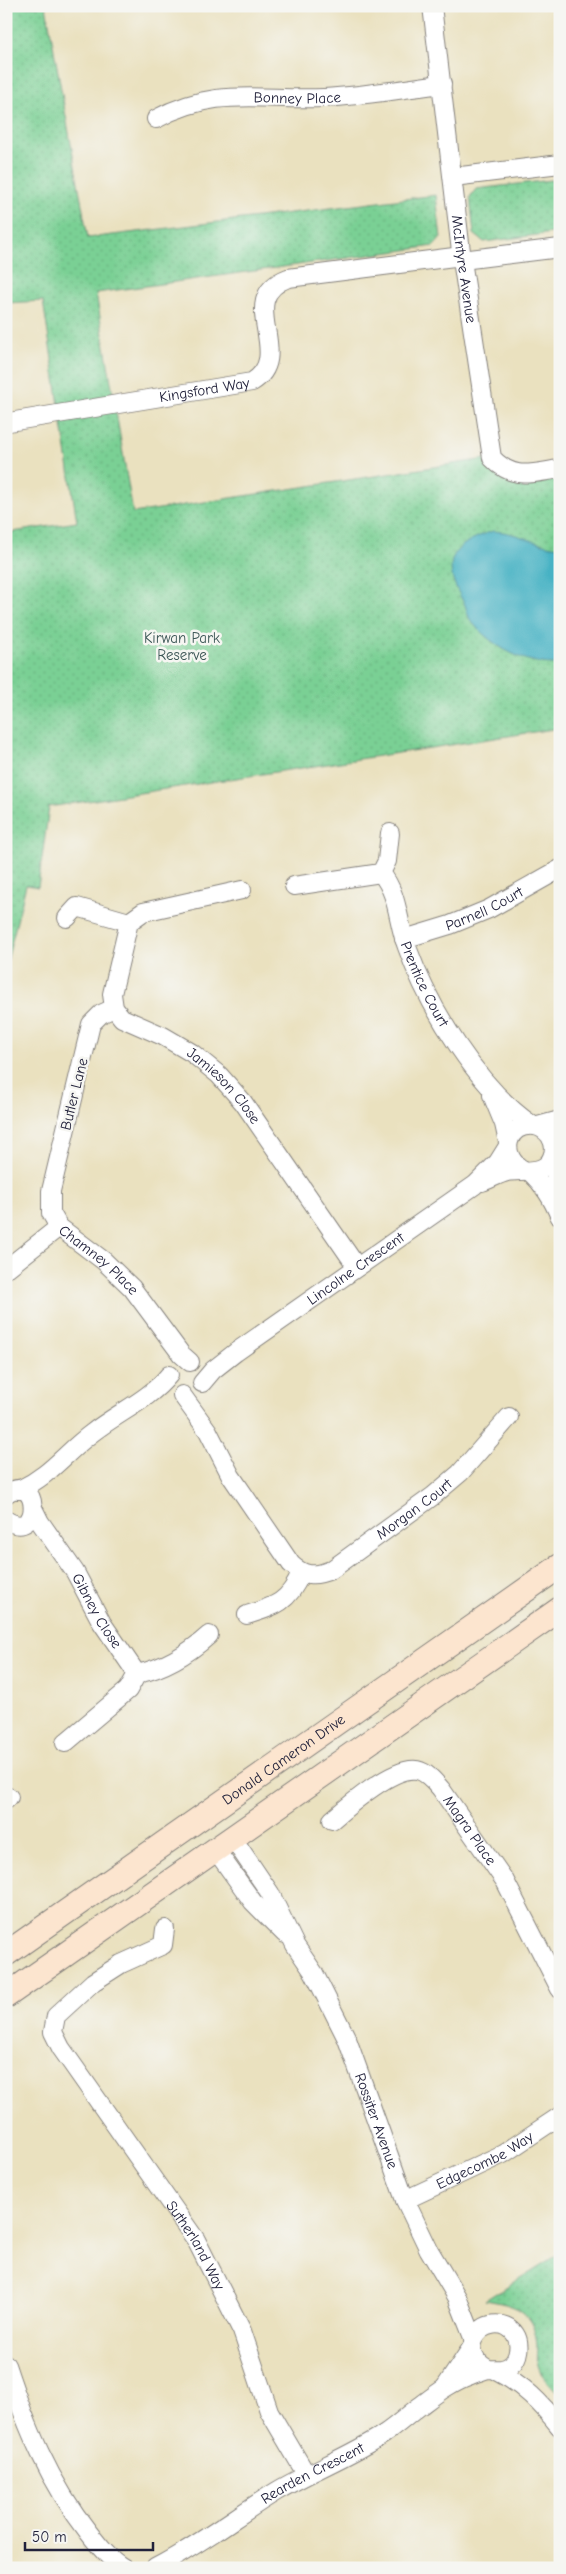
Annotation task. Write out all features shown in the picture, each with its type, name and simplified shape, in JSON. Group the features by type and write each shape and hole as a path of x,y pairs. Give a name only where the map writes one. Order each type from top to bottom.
{"street":[{"name":"McIntyre Avenue","path":"432,6 454,178 462,258 492,458 503,469 519,475 560,469"},
{"name":"Bonney Place","path":"156,119 178,107 202,100 250,96 324,98 442,84"},
{"path":"454,178 560,164"},
{"path":"462,258 560,248"},
{"name":"Kingsford Way","path":"9,422 252,382 262,376 268,365 269,355 263,311 265,298 274,283 288,278 462,258"},
{"path":"294,886 381,873 388,860 390,833"},
{"name":"Parnell Court","path":"404,939 450,925 489,909 560,869"},
{"name":"Prentice Court","path":"381,873 389,882 396,897 404,939 419,981 488,1086 504,1124 508,1144"},
{"path":"114,1008 112,994 128,922 143,912 242,890"},
{"path":"67,918 77,907 128,922"},
{"name":"Butler Lane","path":"51,1191 91,1024 101,1014 114,1008"},
{"name":"Jamieson Close","path":"114,1008 122,1018 163,1036 192,1053 219,1075 243,1102 357,1267"},
{"name":"Prentice Court","path":"488,1086 518,1115 535,1126"},
{"path":"560,1120 517,1130 508,1144 512,1161 541,1182 550,1195 560,1217"},
{"path":"535,1126 544,1130 552,1140 560,1196"},
{"name":"Lincolne Crescent","path":"202,1385 214,1370 236,1352 475,1185 498,1162 508,1144"},
{"path":"526,1171 542,1168 555,1152"},
{"name":"Lincolne Crescent","path":"475,1185 505,1173 526,1171"},
{"name":"Chamney Place","path":"51,1191 51,1213 59,1227 104,1261 132,1288 181,1354 192,1363"},
{"path":"6,1269 59,1227"},
{"name":"Chamney Place","path":"160,1326 170,1358 170,1373"},
{"name":"Lincolne Crescent","path":"192,1363 208,1362 236,1352"},
{"path":"13,1524 30,1519 41,1491 57,1466 91,1433 160,1386 179,1363 192,1363 202,1371 201,1403 208,1431"},
{"path":"170,1373 170,1386 180,1394 208,1431 232,1476 291,1564 300,1572 294,1588 284,1600 247,1615"},
{"path":"134,1404 180,1394 192,1394 202,1385"},
{"name":"Morgan Court","path":"300,1572 317,1576 331,1570 433,1496 460,1473 510,1417"},
{"path":"11,1490 57,1466"},
{"name":"Gibney Close","path":"11,1490 28,1494 56,1547 75,1572 102,1623 137,1674"},
{"name":"Gibney Close","path":"13,1524 56,1547"},
{"name":"Donald Cameron Drive","path":"6,1954 560,1566"},
{"path":"6,1996 560,1609"},
{"path":"65,1743 128,1690 137,1674 157,1669 194,1649 209,1635"},
{"name":"Magra Place","path":"332,1820 364,1792 396,1775 416,1770 430,1777 441,1789 505,1881 560,1989"},
{"name":"Rossiter Avenue","path":"204,1815 224,1843 270,1893 295,1945 314,1973 347,2039 405,2200 429,2250 457,2297 473,2344"},
{"name":"Sutherland Way","path":"165,1929 163,1944 121,1964 93,1982 66,2006 56,2016 53,2032 86,2084 196,2240 242,2331 269,2411 306,2474"},
{"name":"Edgecombe Way","path":"405,2200 502,2154 560,2116"},
{"name":"Rossiter Avenue","path":"457,2297 478,2314 500,2325"},
{"path":"536,2397 515,2381 477,2361 473,2344 476,2334 487,2326 500,2325 508,2328 515,2334 523,2371 536,2397 560,2427"},
{"name":"Rearden Crescent","path":"446,2386 473,2344"},
{"path":"492,2370 511,2365 518,2351"},
{"path":"6,2365 33,2442 55,2484 103,2551 111,2568"},
{"name":"Rearden Crescent","path":"155,2568 172,2562 254,2505 306,2474 383,2434 446,2386 492,2370"},
{"path":"103,2551 124,2568"}],"green space":[{"name":"Kirwan Park Reserve","path":"6,6 46,6 88,238 436,195 441,238 434,246 96,293 133,513 492,458 503,469 560,469 560,728 49,807 38,887 26,885 6,965 6,533 77,522 43,301 6,303 6,218 13,213 6,162"},
{"path":"560,179 560,232 484,242 474,234 470,197 476,189"},
{"path":"560,2253 560,2395 545,2379 538,2368 535,2333 527,2317 522,2311 514,2307 485,2300"}],"water":[{"path":"493,531 560,547 560,664 535,662 511,653 480,631 469,617 456,587 451,565 454,556 467,542"}]}
